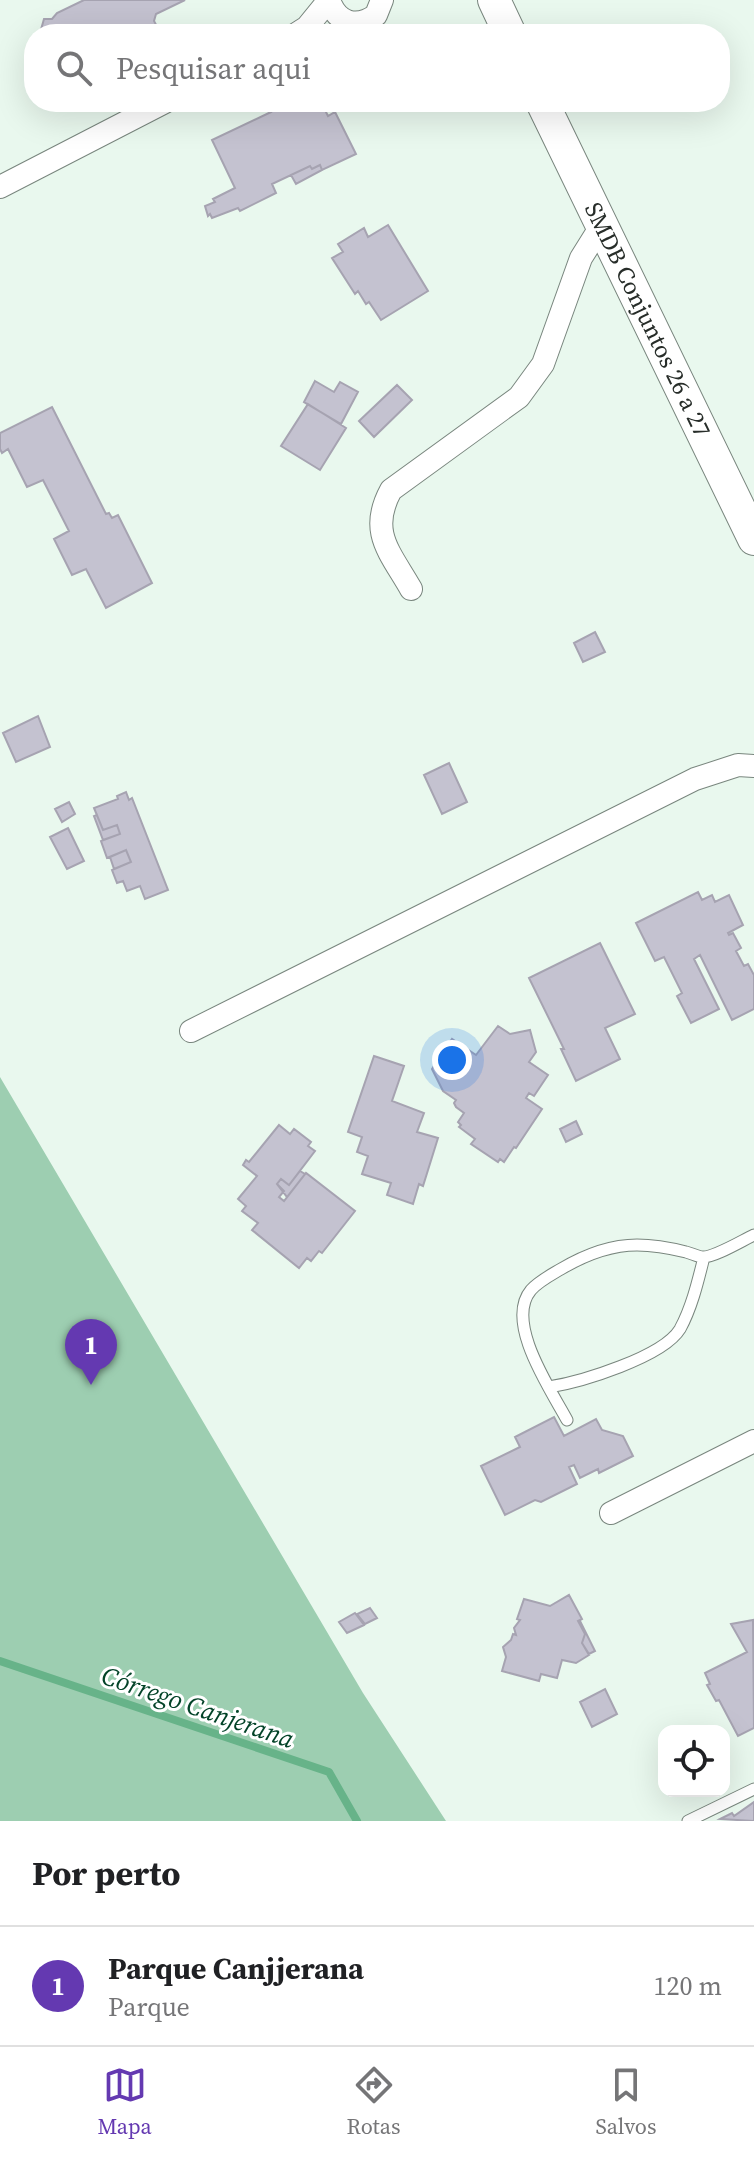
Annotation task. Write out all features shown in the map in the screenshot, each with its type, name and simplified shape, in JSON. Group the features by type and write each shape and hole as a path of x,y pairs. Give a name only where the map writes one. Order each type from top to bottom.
{"street":[{"path":"309,24 329,0 339,18 348,23 358,23 376,15 382,0"},
{"path":"494,0 505,24"},
{"path":"0,187 146,112"},
{"name":"SMDB Conjuntos 26 a 27","path":"547,112 754,539"},
{"path":"411,589 380,528 386,498 391,490 519,397 543,364 581,258 601,226"},
{"path":"191,1031 695,779 738,765 754,766"},
{"path":"611,1513 754,1441"}],"lane":[{"path":"567,1420 533,1356 522,1318 530,1291 578,1259 618,1247 659,1247 704,1257 754,1235"},
{"path":"549,1387 598,1376 665,1344 679,1332 704,1257"},
{"path":"688,1821 754,1789"}],"green space":[{"path":"0,1077 363,1693 446,1821 0,1821"}],"building":[{"path":"84,0 185,0 156,14 156,24 43,24 44,19 52,19 57,13"},
{"path":"271,112 326,112 328,116 335,112 356,154 322,170 320,165 312,169 310,166 272,184 276,193 240,211 238,208 212,218 210,214 208,216 205,206 235,188 212,140"},
{"path":"320,165 322,170 296,184 291,175 310,166 312,169"},
{"path":"388,225 428,291 381,320 358,291 355,294 332,258 343,252 338,244 364,228 368,237"},
{"path":"315,381 334,392 340,382 358,392 341,424 304,402"},
{"path":"397,385 412,400 374,437 359,421"},
{"path":"308,404 346,428 320,470 281,446"},
{"path":"52,407 106,514 109,513 112,518 118,515 152,583 106,608 86,569 72,575 54,539 69,531 43,480 27,487 8,449 2,453 0,449 0,433"},
{"path":"595,632 605,652 583,662 574,643"},
{"path":"38,716 50,747 16,762 3,733"},
{"path":"449,763 467,802 442,814 424,775"},
{"path":"126,792 129,800 132,798 168,890 145,899 140,886 127,891 123,881 117,883 112,870 131,862 126,850 107,858 101,841 120,834 117,825 103,830 94,808 118,799 117,796"},
{"path":"69,802 75,814 62,822 55,809"},
{"path":"97,815 103,830 117,825 120,834 103,840 94,816"},
{"path":"68,828 84,861 67,869 50,837"},
{"path":"126,850 131,862 114,869 110,857"},
{"path":"698,892 702,900 712,895 715,902 729,895 743,925 728,933 733,933 741,948 736,951 744,966 748,964 754,975 754,1009 732,1020 700,955 694,959 719,1009 691,1023 677,996 682,993 664,957 655,961 636,923"},
{"path":"600,943 635,1014 605,1028 620,1059 576,1081 529,978"},
{"path":"498,1026 510,1034 530,1030 536,1052 529,1062 548,1075 534,1096 529,1093 526,1098 542,1109 504,1162 500,1159 498,1162 471,1144 475,1139 459,1127 458,1122 464,1113 456,1107 456,1100 443,1091 432,1069 452,1039 476,1055"},
{"path":"374,1056 404,1066 392,1101 424,1113 417,1132 438,1138 423,1186 419,1184 413,1204 387,1195 391,1183 362,1174 368,1156 357,1152 362,1137 348,1132"},
{"path":"576,1121 582,1134 566,1142 560,1129"},
{"path":"279,1125 290,1134 294,1129 311,1142 308,1146 315,1151 289,1185 281,1179 277,1184 284,1191 279,1197 284,1201 306,1173 355,1211 322,1253 319,1251 311,1261 307,1258 299,1268 252,1230 258,1223 242,1211 246,1206 238,1199 257,1176 243,1165 246,1160 249,1162"},
{"path":"300,1171 305,1174 287,1197 277,1184 281,1179 289,1185"},
{"path":"554,1417 564,1436 596,1419 602,1430 623,1436 633,1456 599,1473 598,1469 580,1478 574,1465 569,1467 577,1484 505,1515 481,1466 520,1447 515,1437"},
{"path":"569,1595 582,1619 578,1621 585,1634 582,1643 589,1655 576,1663 562,1660 557,1678 541,1674 539,1681 502,1671 506,1657 503,1647 513,1634 516,1635 514,1628 520,1620 517,1619 524,1599 550,1606"},
{"path":"370,1608 377,1618 365,1624 357,1614"},
{"path":"355,1613 364,1625 347,1633 339,1622"},
{"path":"753,1620 754,1728 738,1736 719,1700 716,1701 707,1685 710,1684 705,1673 747,1652 731,1624"},
{"path":"580,1621 595,1651 589,1654 582,1643 585,1634"},
{"path":"605,1689 617,1714 592,1727 580,1702"},
{"path":"754,1802 754,1821 720,1819 732,1813 734,1816"}],"waterway":[{"name":"Córrego Canjerana","path":"0,1661 329,1772 357,1821"}],"place":[{"name":"Parque Canjjerana","path":"91,1385"}]}
